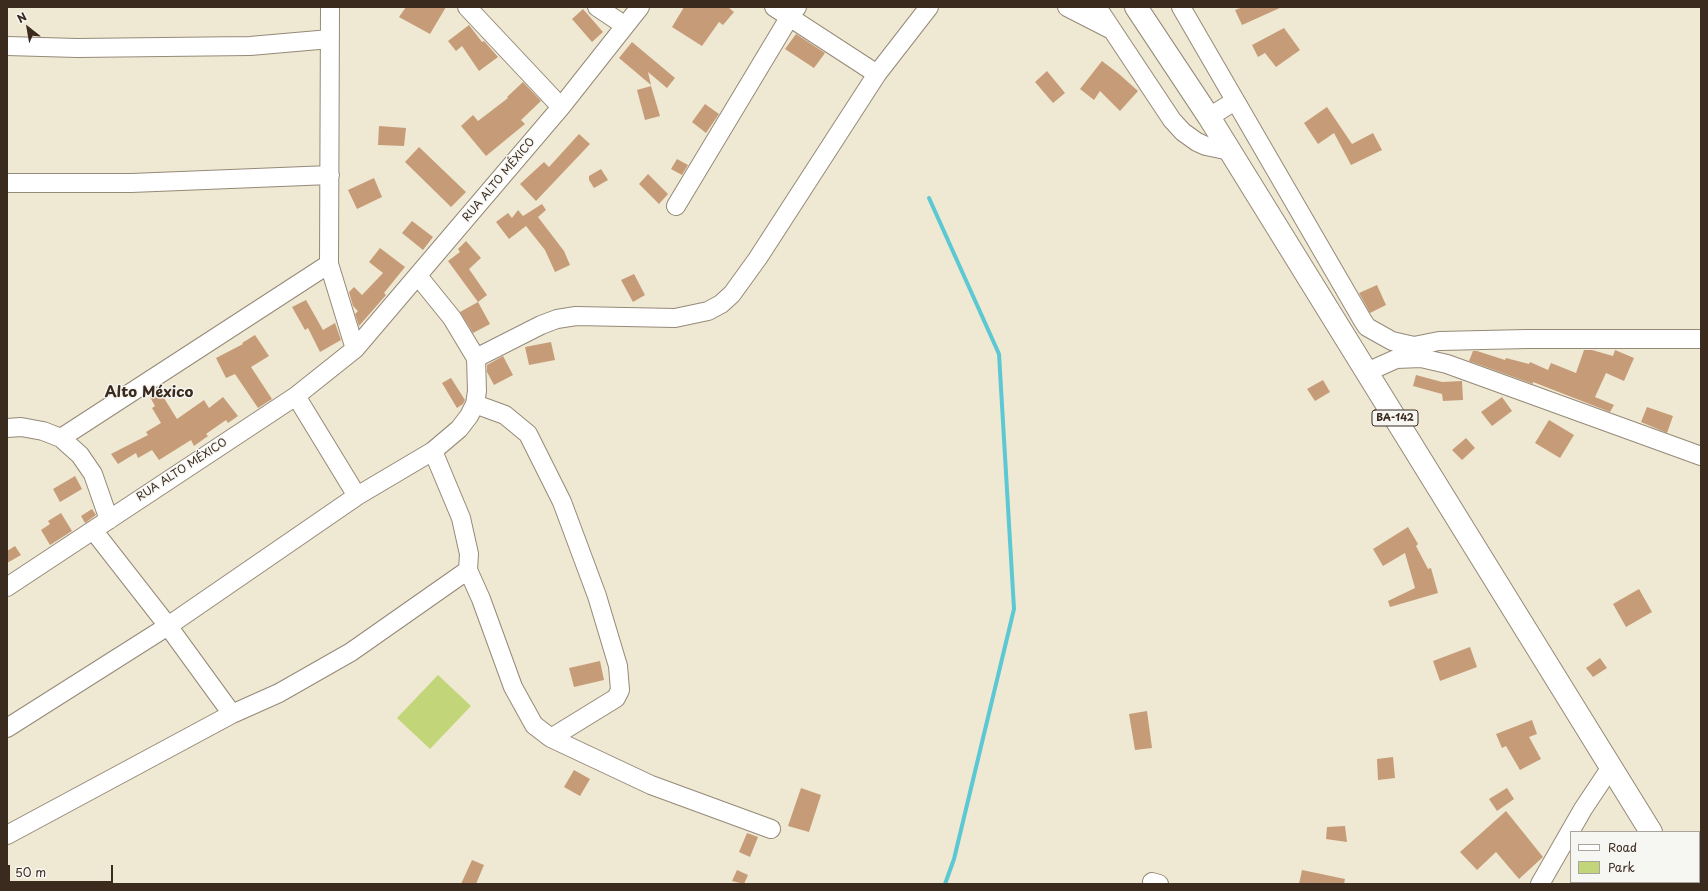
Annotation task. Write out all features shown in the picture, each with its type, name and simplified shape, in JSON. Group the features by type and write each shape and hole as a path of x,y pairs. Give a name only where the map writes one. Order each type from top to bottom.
{"main road":[{"name":"BA-142","path":"1136,7 1209,117 1650,831"}],"street":[{"path":"330,7 329,264 355,349"},
{"path":"467,7 561,107"},
{"path":"597,7 624,25"},
{"name":"RUA ALTO MÉXICO","path":"7,587 296,396 355,349 561,107 624,25 640,7"},
{"path":"774,7 793,12 877,74"},
{"path":"476,358 542,325 557,320 576,316 675,318 704,312 721,304 732,294 758,258 877,74 929,7"},
{"path":"1067,7 1103,15 1172,120 1183,132 1197,142 1230,151"},
{"path":"1181,7 1367,326 1392,341 1414,346 1439,341 1520,339 1701,339"},
{"path":"676,206 793,12"},
{"path":"7,46 77,48 250,46 330,39"},
{"path":"1209,117 1235,101"},
{"path":"7,183 132,183 330,175"},
{"path":"1261,201 1286,189"},
{"path":"61,438 329,264"},
{"path":"7,728 168,626 357,496 433,451 470,416 475,404 477,391 476,358 452,318 418,276"},
{"path":"1366,372 1396,359 1414,346"},
{"path":"1396,359 1421,358 1447,364 1701,456"},
{"path":"296,396 357,496"},
{"path":"475,404 505,415 528,434 562,502 597,596 618,666 620,690 616,698 551,738"},
{"path":"7,428 21,427 61,438 80,455 93,474 109,520"},
{"path":"433,451 461,518 469,554 468,570 481,599 513,687 534,726 551,738 651,785 771,828"},
{"path":"93,530 168,626 232,714"},
{"path":"7,835 232,714 279,693 351,652 468,570"},
{"path":"1570,831 1611,767"},
{"path":"1540,884 1570,832"}],"green space":[{"path":"438,675 471,706 430,749 397,718"}],"building":[{"path":"406,7 446,7 430,34 399,17"},
{"path":"684,7 728,7 734,12 723,25 719,22 702,46 672,27"},
{"path":"1243,7 1282,7 1242,25 1235,10"},
{"path":"583,9 603,32 592,42 572,19"},
{"path":"469,25 482,42 484,41 498,57 479,71 462,46 456,51 448,41"},
{"path":"1284,28 1300,50 1276,67 1265,53 1258,57 1252,45"},
{"path":"796,34 825,53 814,68 785,49"},
{"path":"632,42 675,78 667,88 648,72 651,85 619,58"},
{"path":"1102,61 1138,91 1120,111 1100,91 1094,100 1080,89"},
{"path":"1047,71 1065,93 1053,103 1035,82"},
{"path":"523,82 541,101 521,120 525,124 486,156 461,126 473,115 478,121 508,98 507,97"},
{"path":"651,86 660,116 645,120 637,90"},
{"path":"705,104 719,114 706,133 692,122"},
{"path":"1327,107 1352,144 1373,133 1382,150 1351,165 1334,133 1318,144 1304,123"},
{"path":"379,126 406,128 404,146 378,145"},
{"path":"579,134 590,144 536,201 520,184 544,162 549,167"},
{"path":"419,147 466,192 451,207 405,162"},
{"path":"677,159 688,165 682,175 671,169"},
{"path":"601,169 608,180 594,188 589,180 589,176"},
{"path":"648,174 668,194 659,204 639,184"},
{"path":"374,178 382,197 357,209 348,190"},
{"path":"542,204 546,210 538,217 564,251 570,265 555,272 545,250 526,226 509,239 496,222 508,213 512,218 518,210 523,216"},
{"path":"412,221 433,237 423,250 402,233"},
{"path":"466,241 481,258 469,269 487,295 478,302 448,261 460,252 458,249"},
{"path":"380,248 405,267 384,293 386,295 359,326 355,314 358,311 353,306 349,292 354,287 362,295 383,273 369,262"},
{"path":"634,274 645,295 633,302 621,280"},
{"path":"1377,285 1386,305 1370,313 1359,293"},
{"path":"306,300 323,330 335,323 341,340 320,352 308,328 305,330 292,307"},
{"path":"478,302 490,324 473,333 460,312"},
{"path":"255,335 269,356 251,367 272,399 258,408 235,374 226,378 216,358 243,344 242,343"},
{"path":"551,342 555,360 529,365 525,347"},
{"path":"1584,350 1592,350 1613,356 1615,350 1634,358 1624,381 1606,373 1595,397 1614,405 1610,412 1533,382 1533,384 1469,361 1473,351 1477,351 1505,360 1506,358 1529,364 1530,362 1548,370 1551,363 1576,373"},
{"path":"503,356 513,375 494,385 487,372 487,365"},
{"path":"1416,375 1442,382 1462,381 1463,400 1443,401 1442,394 1413,386"},
{"path":"451,378 465,400 463,404 457,408 442,383"},
{"path":"1323,380 1330,392 1315,401 1307,389"},
{"path":"159,390 177,419 204,400 209,408 223,397 238,416 228,423 226,420 206,434 208,436 194,446 191,440 159,460 152,450 138,458 136,453 118,464 111,454 148,435 146,432 161,423 152,408 155,406 150,397"},
{"path":"1502,397 1512,411 1492,426 1481,412"},
{"path":"1647,407 1673,416 1667,433 1641,422"},
{"path":"1549,420 1574,435 1560,458 1535,443"},
{"path":"1466,438 1475,448 1462,460 1452,450"},
{"path":"75,476 82,489 60,502 53,489"},
{"path":"92,509 96,515 85,523 81,516"},
{"path":"61,513 72,531 50,545 41,530 50,524 48,521"},
{"path":"1408,527 1418,544 1416,546 1428,569 1431,568 1438,593 1390,607 1388,601 1415,588 1405,553 1383,566 1373,549"},
{"path":"15,546 21,555 7,563 7,551"},
{"path":"1639,589 1652,612 1626,627 1613,604"},
{"path":"1470,647 1477,667 1440,681 1433,661"},
{"path":"1600,658 1607,668 1593,677 1586,668"},
{"path":"600,661 604,680 574,687 569,668"},
{"path":"1147,711 1152,748 1135,750 1129,714"},
{"path":"1532,720 1537,734 1529,737 1541,759 1520,770 1506,746 1502,748 1496,734"},
{"path":"1393,757 1395,778 1378,780 1377,759"},
{"path":"574,770 590,779 580,796 564,787"},
{"path":"801,788 821,795 809,832 788,826"},
{"path":"1507,788 1514,799 1497,811 1489,799"},
{"path":"1506,811 1543,857 1519,879 1496,852 1477,870 1460,852"},
{"path":"1345,826 1347,842 1326,839 1327,827"},
{"path":"747,833 758,837 750,857 739,852"},
{"path":"472,860 484,865 476,884 461,884"},
{"path":"737,870 748,875 744,884 732,881"},
{"path":"1302,870 1345,879 1344,884 1299,884"}],"waterway":[{"path":"929,198 999,354 1014,609 954,859 945,884"}],"district":[{"name":"Alto México","path":"149,393"}]}
